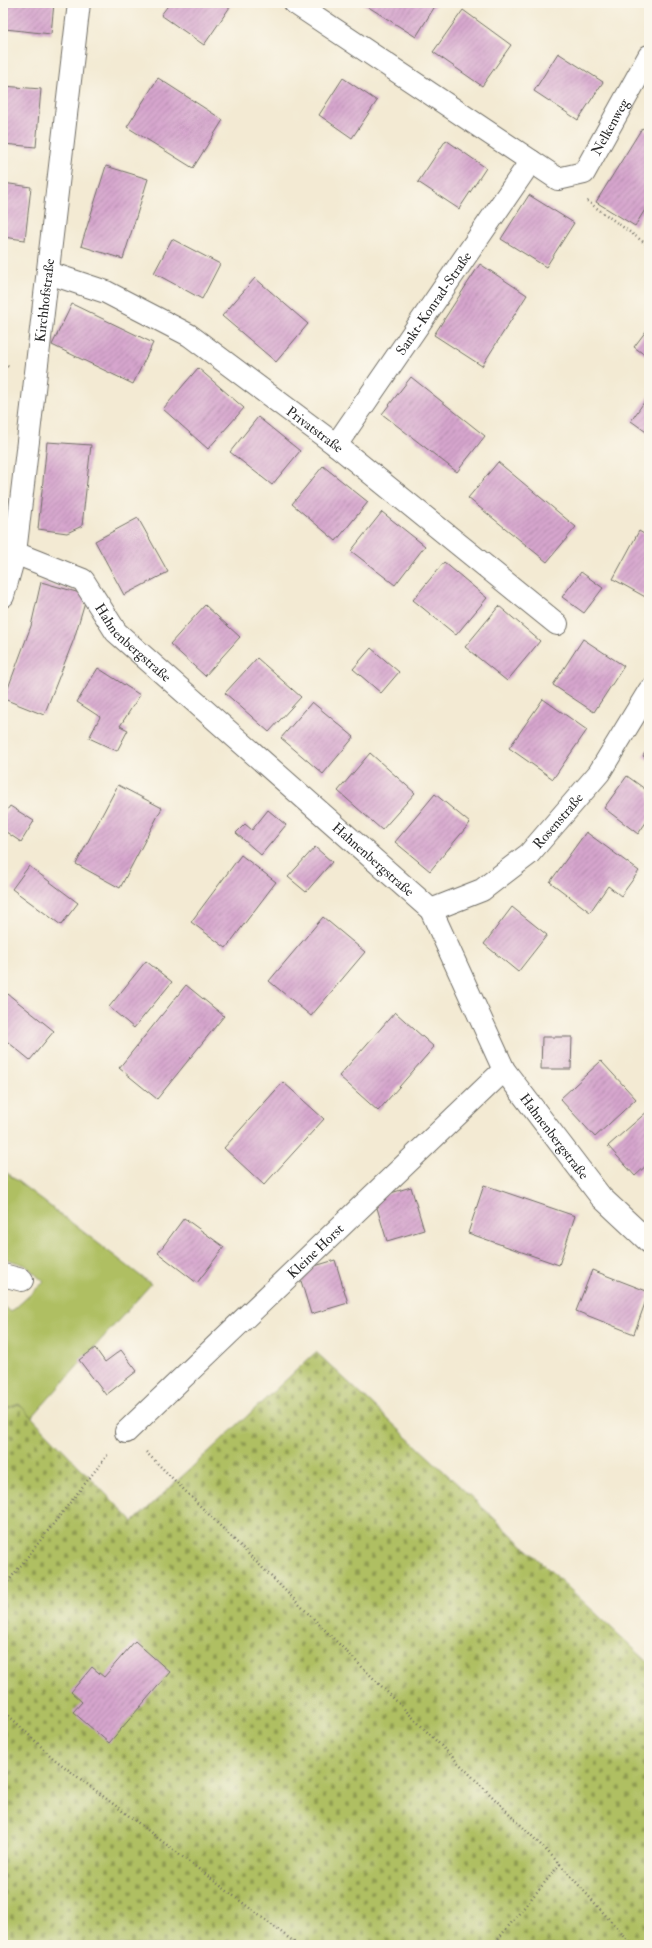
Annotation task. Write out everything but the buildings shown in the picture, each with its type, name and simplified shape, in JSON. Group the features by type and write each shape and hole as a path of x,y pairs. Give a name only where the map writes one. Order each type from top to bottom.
{"street":[{"name":"Kirchhofstraße","path":"3,596 15,553 49,273 79,3"},
{"path":"295,3 319,10 531,162 558,179"},
{"name":"Nelkenweg","path":"558,179 584,173 649,56"},
{"name":"Sankt-Konrad-Straße","path":"336,445 531,162"},
{"name":"Privatstraße","path":"49,273 106,292 189,334 336,445 557,624"},
{"name":"Hahnenbergstraße","path":"15,553 83,580 116,632 431,910 504,1070 601,1197 649,1242"},
{"name":"Rosenstraße","path":"431,910 482,890 529,854 599,772 649,691"},
{"name":"Kleine Horst","path":"126,1432 504,1070"}],"path":[{"path":"558,179 649,246"},
{"path":"3,1588 126,1432 560,1864 632,1945"},
{"path":"3,1710 53,1758 298,1945"},
{"path":"492,1945 560,1864"}],"green space":[{"path":"3,1170 151,1284 32,1417 19,1404 3,1410 3,1305 11,1312 44,1282 25,1265 3,1258"},
{"path":"316,1352 649,1663 649,1945 3,1945 3,1410 19,1404 133,1522"}]}
